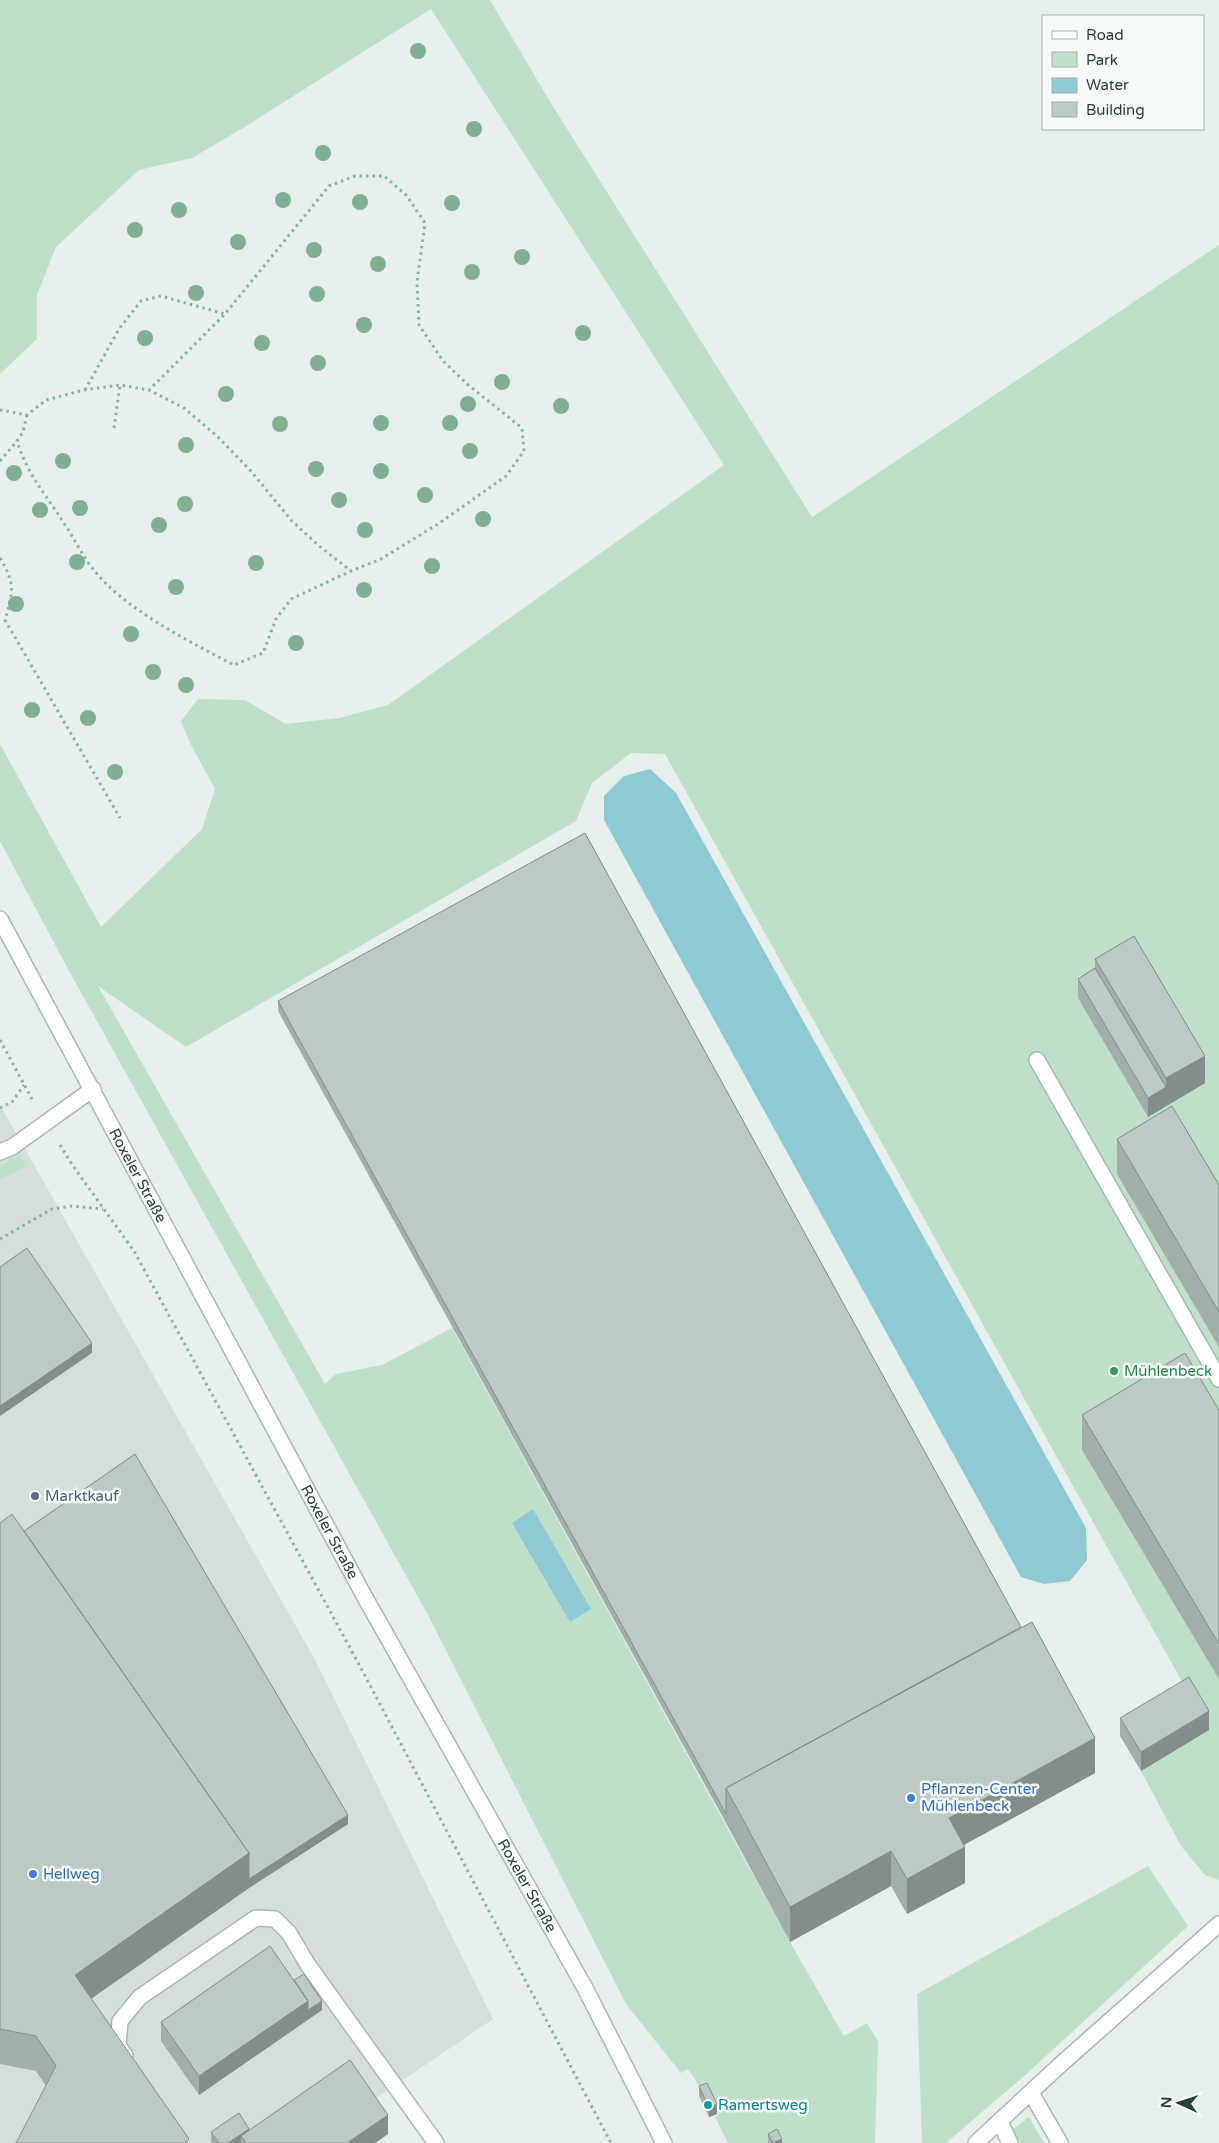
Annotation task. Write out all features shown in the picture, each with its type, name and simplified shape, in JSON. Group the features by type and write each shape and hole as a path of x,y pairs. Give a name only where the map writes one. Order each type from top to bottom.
{"main road":[{"name":"Roxeler Straße","path":"0,919 358,1584 585,1988 664,2143"},
{"path":"1037,1060 1219,1379"},
{"path":"0,1152 12,1146 93,1089"},
{"path":"134,2068 118,2046 120,2021 140,1997 256,1918 275,1918 289,1933 308,1965 436,2143"},
{"path":"976,2143 1060,2065 1219,1924"},
{"path":"1031,2093 1060,2143"},
{"path":"1000,2122 1010,2143"}],"path":[{"path":"17,441 31,476 63,521 93,569 126,601 193,643 234,665 263,653 276,619 291,599 381,559 438,524 506,476 524,450 522,428 467,384 443,361 420,325 417,282 425,223 406,196 384,176 355,176 329,186 225,314 149,390"},
{"path":"84,390 119,329 141,301 161,296 225,314"},
{"path":"114,428 120,385"},
{"path":"0,461 23,432 27,415 46,400 84,390 120,385 149,390 184,408 218,437 250,470 292,521 351,571"},
{"path":"0,410 27,415"},
{"path":"0,558 8,572 13,591 5,620 120,818"},
{"path":"0,1040 24,1085 73,1166 134,1251 362,1670 611,2143"},
{"path":"0,1108 12,1102 24,1085"},
{"path":"0,1239 52,1208 72,1206 104,1209"}],"shaded area":[{"path":"0,1105 314,1658 493,2019 310,2143 0,2143"}],"green space":[{"name":"Mühlenbeck","path":"0,0 490,0 552,105 812,517 1219,245 1219,1880 1205,1875 1181,1846 1141,1771 1209,1730 665,754 631,753 592,783 576,821 186,1047 98,986 325,1384 336,1374 382,1365 452,1328 790,1942 844,2036 867,2023 878,2041 875,2143 728,2143 715,2117 719,2115 707,2090 703,2092 688,2069 681,2073 626,2004 428,1615 69,971 0,841 0,744 101,927 202,829 215,789 190,743 181,721 198,699 245,700 286,724 339,718 388,705 724,465 431,9 243,128 192,158 139,170 56,247 37,295 37,339 0,374"},
{"path":"20,1155 26,1166 0,1180 0,1166"},
{"path":"1148,1866 1188,1926 1023,2077 946,2143 922,2143 917,1994"},
{"path":"1029,2117 1044,2143 1020,2143 1013,2129"}],"water":[{"path":"650,769 676,793 1086,1528 1087,1560 1070,1581 1044,1584 1021,1577 604,820 604,796 624,776"},
{"path":"533,1509 591,1609 570,1622 512,1523"}],"building":[{"path":"585,833 1021,1627 726,1788 726,1814 278,1001"},
{"path":"1134,936 1205,1056 1166,1078 1095,959"},
{"path":"1095,968 1166,1087 1148,1098 1078,979"},
{"path":"1172,1106 1219,1185 1219,1312 1117,1139"},
{"path":"27,1248 92,1343 0,1406 0,1267"},
{"path":"1185,1353 1219,1410 1219,1644 1082,1415"},
{"path":"135,1454 348,1815 249,1879 249,1853 24,1531"},
{"path":"12,1514 249,1853 75,1975 189,2139 184,2143 16,2143 56,2066 36,2036 0,2029 0,1523"},
{"name":"Pflanzen-Center Mühlenbeck","path":"1032,1622 1095,1738 949,1818 965,1847 907,1879 891,1851 790,1907 726,1788"},
{"path":"1189,1677 1209,1711 1141,1752 1120,1718"},
{"path":"270,1946 308,2001 199,2076 161,2022"},
{"path":"304,1974 322,2001 308,2010 308,2001 294,1980"},
{"path":"350,2060 388,2115 347,2143 246,2143 241,2136"},
{"path":"707,2083 717,2104 709,2108 699,2086"},
{"path":"239,2113 249,2129 228,2143 219,2143 211,2132"},
{"path":"777,2129 782,2139 773,2143 768,2134"}],"place":[{"name":"Mühlenbeck","path":"1114,1371"},
{"name":"Marktkauf","path":"35,1496"},
{"name":"Pflanzen-Center Mühlenbeck","path":"911,1798"},
{"name":"Hellweg","path":"33,1874"},
{"name":"Ramertsweg","path":"708,2105"}]}
